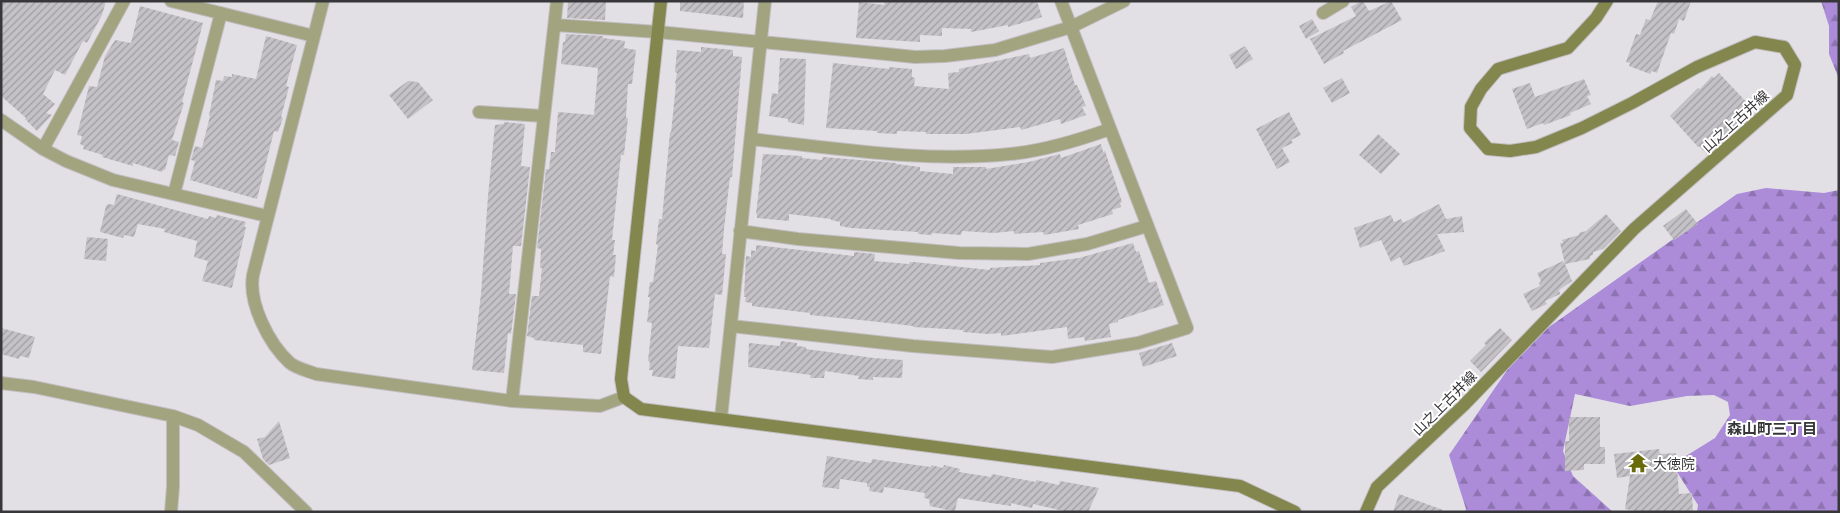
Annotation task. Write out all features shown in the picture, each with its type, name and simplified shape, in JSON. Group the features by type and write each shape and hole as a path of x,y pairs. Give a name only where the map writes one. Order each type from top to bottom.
{"main road":[{"path":"661,1 621,379 624,397 641,409 1240,486 1295,512"},
{"name":"山之上古井線","path":"1366,512 1378,487 1463,406 1634,229 1787,95 1795,65 1784,46 1755,42 1697,67 1582,128 1536,147 1510,151 1488,149 1470,128 1471,107 1481,89 1498,69 1568,48 1596,18 1607,1"}],"street":[{"path":"43,149 124,1"},
{"path":"171,1 314,36"},
{"path":"323,1 267,216 251,286 254,305 269,337 291,364 316,374 512,401 600,406 624,397"},
{"path":"512,401 557,1"},
{"path":"721,418 765,1"},
{"path":"731,326 913,346 1052,357 1138,343 1187,328 1061,1"},
{"path":"555,25 658,32 915,57 945,56 995,50 1071,28 1124,1"},
{"path":"1323,13 1343,1"},
{"path":"174,194 221,13"},
{"path":"479,112 543,116"},
{"path":"1,120 43,149 66,161 113,180 267,216"},
{"path":"751,139 953,158 1012,154 1076,141 1110,129"},
{"path":"740,231 958,253 1028,254 1087,244 1147,226"},
{"path":"1,383 34,387 172,416 198,425 244,452 306,512"},
{"path":"171,512 173,486 172,416"}],"green space":[{"path":"1821,1 1839,1 1839,79 1829,54 1829,26"},
{"path":"1766,188 1824,193 1839,190 1839,512 1697,512 1698,505 1677,472 1681,459 1715,438 1730,415 1728,402 1714,395 1687,396 1630,406 1575,394 1563,451 1573,476 1613,512 1465,512 1466,509 1449,455 1525,344 1737,194"}],"building":[{"path":"1,1 106,1 102,15 87,43 83,41 65,75 55,70 43,94 55,104 46,113 52,115 37,131 26,118 1,96"},
{"path":"568,1 606,1 605,20 567,18"},
{"path":"680,1 744,1 743,18 680,11"},
{"path":"885,1 1037,1 1042,17 1008,27 1008,25 971,32 971,29 942,28 942,36 920,35 920,42 856,38 859,2 884,5"},
{"path":"1363,1 1369,11 1391,1 1402,20 1343,51 1344,53 1324,64 1310,39 1356,16 1351,7"},
{"path":"1658,1 1691,1 1684,21 1679,19 1674,34 1671,33 1657,73 1652,71 1650,74 1629,66 1630,63 1626,62 1636,34 1640,35 1646,19 1650,20"},
{"path":"140,6 203,23 182,102 184,103 172,140 179,142 175,156 169,155 165,170 162,172 133,163 133,166 102,157 103,155 83,149 84,146 80,144 82,136 77,135 89,86 97,87 105,56 115,40 131,43"},
{"path":"1312,19 1319,31 1306,39 1299,26"},
{"path":"566,34 603,36 603,38 625,41 624,48 636,50 632,84 628,84 626,118 628,118 624,155 621,155 612,240 615,240 613,255 616,255 614,277 610,276 601,354 583,352 583,345 534,340 534,338 527,336 532,296 539,296 542,268 540,268 541,249 537,248 546,169 549,169 551,152 555,152 558,112 594,115 598,68 561,64 563,42 565,42"},
{"path":"266,36 297,45 286,86 289,87 281,117 283,118 278,132 274,131 257,199 190,180 195,161 191,160 195,146 202,148 216,80 223,81 224,76 232,77 232,74 256,79"},
{"path":"1245,46 1253,59 1236,69 1229,55"},
{"path":"701,47 733,50 733,56 742,57 732,177 730,177 724,229 722,254 726,254 722,295 715,294 709,348 678,346 675,379 652,376 653,370 649,370 650,362 648,361 652,323 647,322 650,297 648,297 650,282 653,282 659,219 662,219 677,73 675,72 677,50 701,52"},
{"path":"1064,48 1075,85 1077,85 1086,106 1082,107 1086,115 1061,124 1060,119 1021,130 1020,127 966,134 926,134 926,132 897,131 897,134 826,128 833,63 889,69 889,67 912,69 912,77 915,78 914,86 949,89 948,73 959,72 959,69 1029,54 1030,58"},
{"path":"780,58 806,59 804,125 788,122 788,119 769,116 772,93 778,94"},
{"path":"1719,73 1753,109 1707,154 1698,147 1670,116 1698,88 1700,89 1712,76 1714,78"},
{"path":"1342,78 1350,93 1332,103 1323,88"},
{"path":"1584,79 1591,95 1587,96 1591,104 1570,113 1571,115 1527,129 1512,89 1530,83 1535,97"},
{"path":"408,81 418,82 433,100 408,119 389,95"},
{"path":"1289,112 1301,135 1291,140 1293,143 1282,148 1290,162 1277,169 1256,129"},
{"path":"504,122 525,124 521,166 530,167 521,246 513,246 509,294 516,294 511,334 508,333 504,373 472,370 481,294 495,125 504,124"},
{"path":"1378,134 1400,154 1381,174 1359,155"},
{"path":"1101,144 1122,202 1120,203 1121,207 1112,210 1113,214 1078,225 1079,229 1044,235 1043,232 1014,234 1014,231 994,233 962,231 961,235 932,233 932,235 918,234 918,232 851,228 840,226 840,222 831,219 789,214 789,221 757,218 756,214 763,154 802,156 802,158 822,160 823,157 896,163 920,167 920,171 953,174 953,167 986,167 986,169 1029,162 1060,154 1061,158"},
{"path":"117,194 208,219 209,216 216,218 217,215 246,222 232,288 202,281 208,261 194,257 197,241 164,232 165,229 138,224 134,237 124,235 123,238 100,232 106,206 108,204 114,205"},
{"path":"1439,204 1446,219 1462,216 1464,232 1437,234 1445,251 1404,266 1400,257 1391,262 1381,240 1360,248 1354,228 1391,215 1394,222 1401,219 1403,223"},
{"path":"1686,209 1698,224 1674,240 1663,226"},
{"path":"1606,214 1621,231 1603,249 1593,252 1590,259 1565,264 1560,243 1563,243 1562,240 1586,231"},
{"path":"87,237 108,239 106,261 84,259"},
{"path":"1133,243 1136,252 1139,251 1149,283 1156,281 1164,305 1109,324 1111,337 1085,341 1084,337 1068,339 1067,327 1001,336 1001,333 963,332 963,330 913,327 810,315 810,313 752,306 752,303 745,302 746,297 744,297 746,256 751,257 751,250 756,251 756,245 854,256 854,252 875,254 874,261 909,264 914,262 990,270 990,268 1040,265 1040,263 1079,258"},
{"path":"1563,261 1572,281 1559,290 1560,294 1545,301 1547,304 1532,311 1523,294 1540,286 1539,283 1541,281 1537,273"},
{"path":"1,328 35,337 29,358 20,356 19,359 1,354"},
{"path":"1500,328 1512,340 1481,372 1470,361 1486,345 1484,343"},
{"path":"781,341 797,343 797,346 806,347 806,349 903,360 902,378 873,377 873,380 858,379 859,376 825,371 824,378 810,378 811,375 748,367 749,343 780,346"},
{"path":"1172,343 1177,356 1143,367 1139,353"},
{"path":"1569,417 1600,417 1600,447 1605,447 1605,464 1584,464 1584,470 1565,471 1565,441 1569,441"},
{"path":"279,421 290,458 269,465 263,459 257,439 265,437"},
{"path":"1659,449 1660,454 1676,453 1679,494 1692,493 1693,512 1642,512 1625,509 1630,476 1617,478 1614,454"},
{"path":"827,456 871,463 872,459 943,468 944,465 960,469 959,472 991,477 992,474 1036,482 1036,480 1059,485 1060,481 1099,488 1088,512 1068,512 1033,504 1032,508 1011,503 1011,506 958,498 955,511 930,506 929,499 924,498 925,493 884,487 883,493 869,491 870,487 867,487 867,483 840,479 839,489 822,487"},
{"path":"1399,494 1443,510 1443,512 1393,512"}],"place":[{"name":"大徳院","path":"1638,463"}],"district":[{"name":"森山町三丁目","path":"1772,428"}]}
